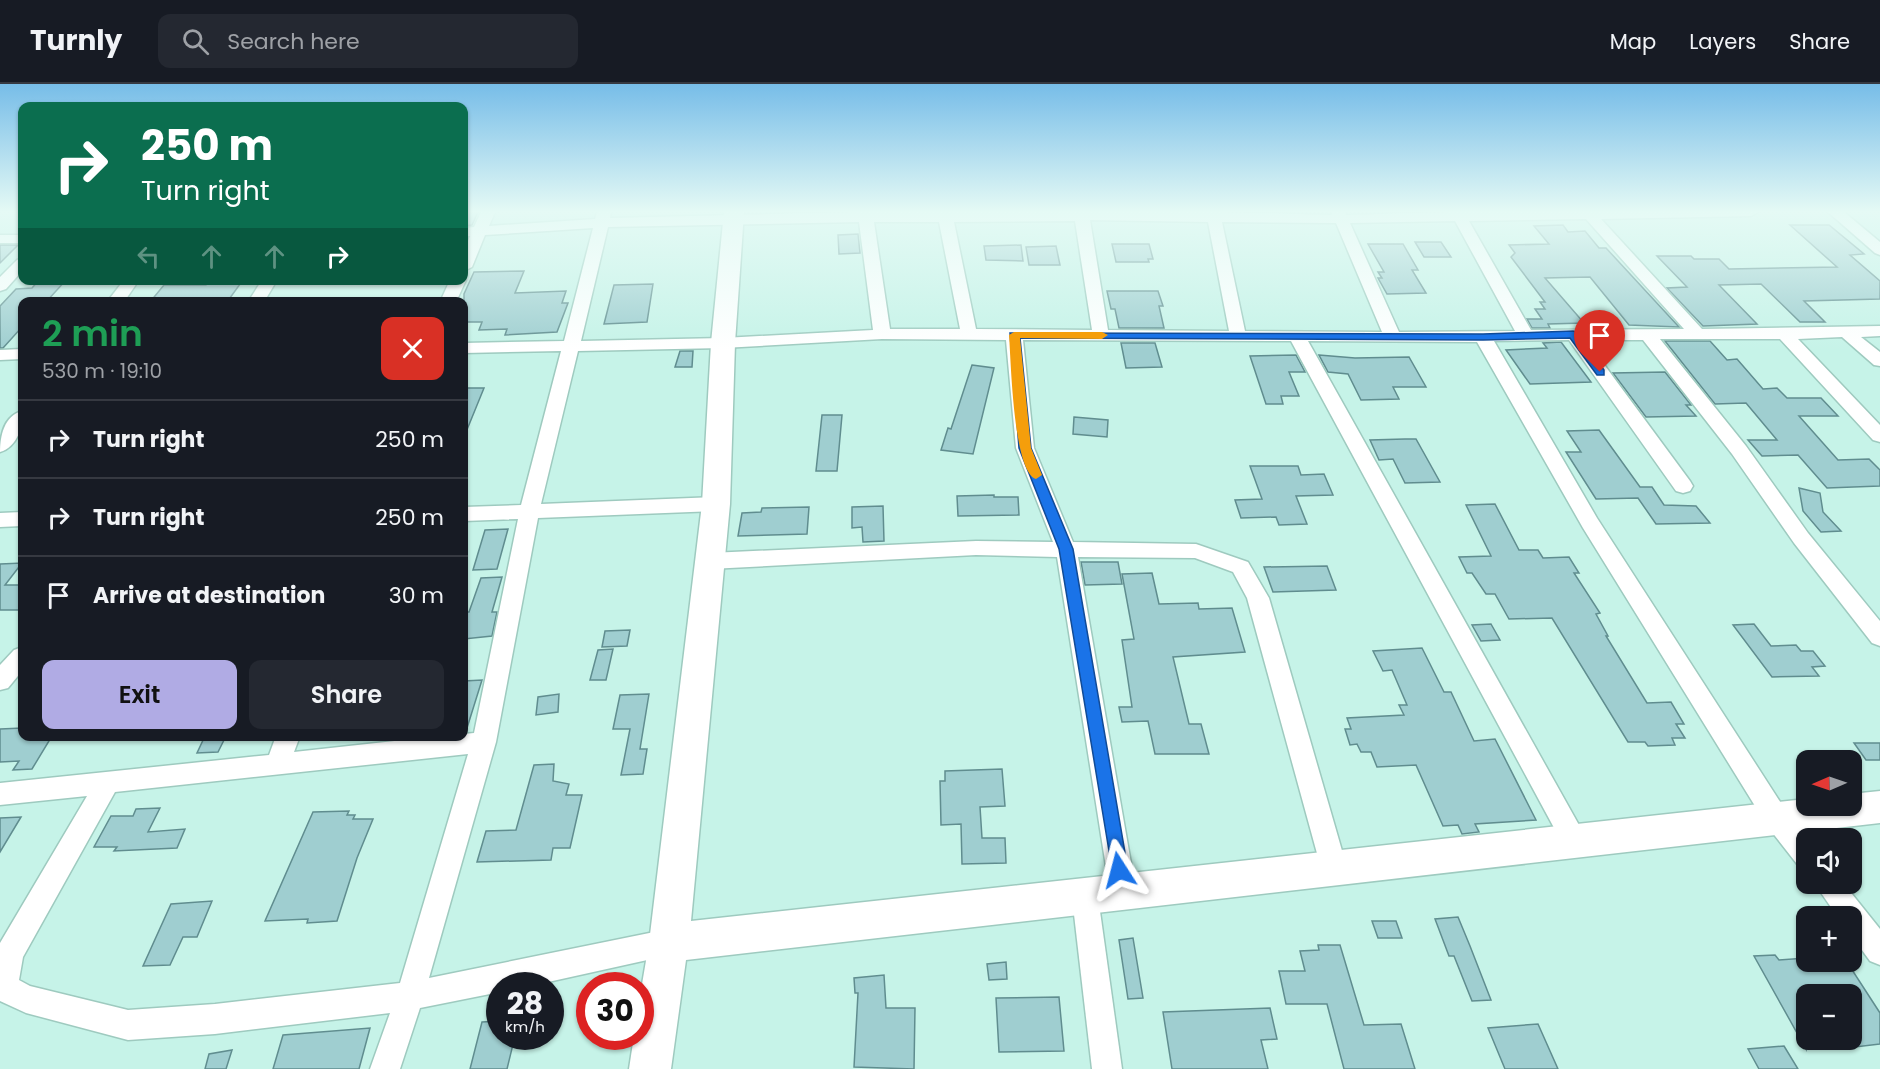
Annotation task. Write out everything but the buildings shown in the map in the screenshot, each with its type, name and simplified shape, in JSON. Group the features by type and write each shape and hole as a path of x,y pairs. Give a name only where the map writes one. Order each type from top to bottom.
{"main road":[{"path":"650,1069 669,943 716,504 723,344 730,258"},
{"path":"669,943 1880,807"}],"street":[{"path":"385,1069 410,996 484,742 530,510 593,258"},
{"path":"872,258 882,334"},
{"path":"954,258 969,335"},
{"path":"1089,258 1101,335"},
{"path":"1223,258 1238,336"},
{"path":"1358,258 1393,337"},
{"path":"1483,258 1526,335"},
{"path":"1628,258 1696,333"},
{"path":"0,286 18,267"},
{"path":"119,297 128,285"},
{"path":"468,348 723,344 882,334 1483,337 1573,334 1880,332"},
{"path":"1847,333 1880,361"},
{"path":"1573,334 1683,486"},
{"path":"1647,334 1739,450 1801,538 1880,637"},
{"path":"1785,334 1880,436"},
{"path":"1014,335 1025,448 1066,549 1123,892"},
{"path":"1296,336 1575,842"},
{"path":"1483,337 1590,523 1777,819 1796,843"},
{"path":"0,354 18,354"},
{"path":"0,446 18,422"},
{"path":"468,514 716,504"},
{"path":"0,519 18,519"},
{"path":"710,561 976,548 1066,549 1196,551 1241,567 1258,598 1334,868"},
{"path":"0,681 18,661"},
{"path":"278,763 286,741"},
{"path":"0,794 484,742"},
{"path":"108,782 10,953 1,987 26,999 128,1025 215,1019 410,996 669,943"},
{"path":"1836,894 1880,951"},
{"path":"1085,897 1107,1069"}],"slow traffic":[{"path":"1036,475 1025,448 1014,335 1102,335"}],"route":[{"path":"1119,870 1066,549 1025,448 1014,335 1483,337 1573,334 1600,372"}]}
